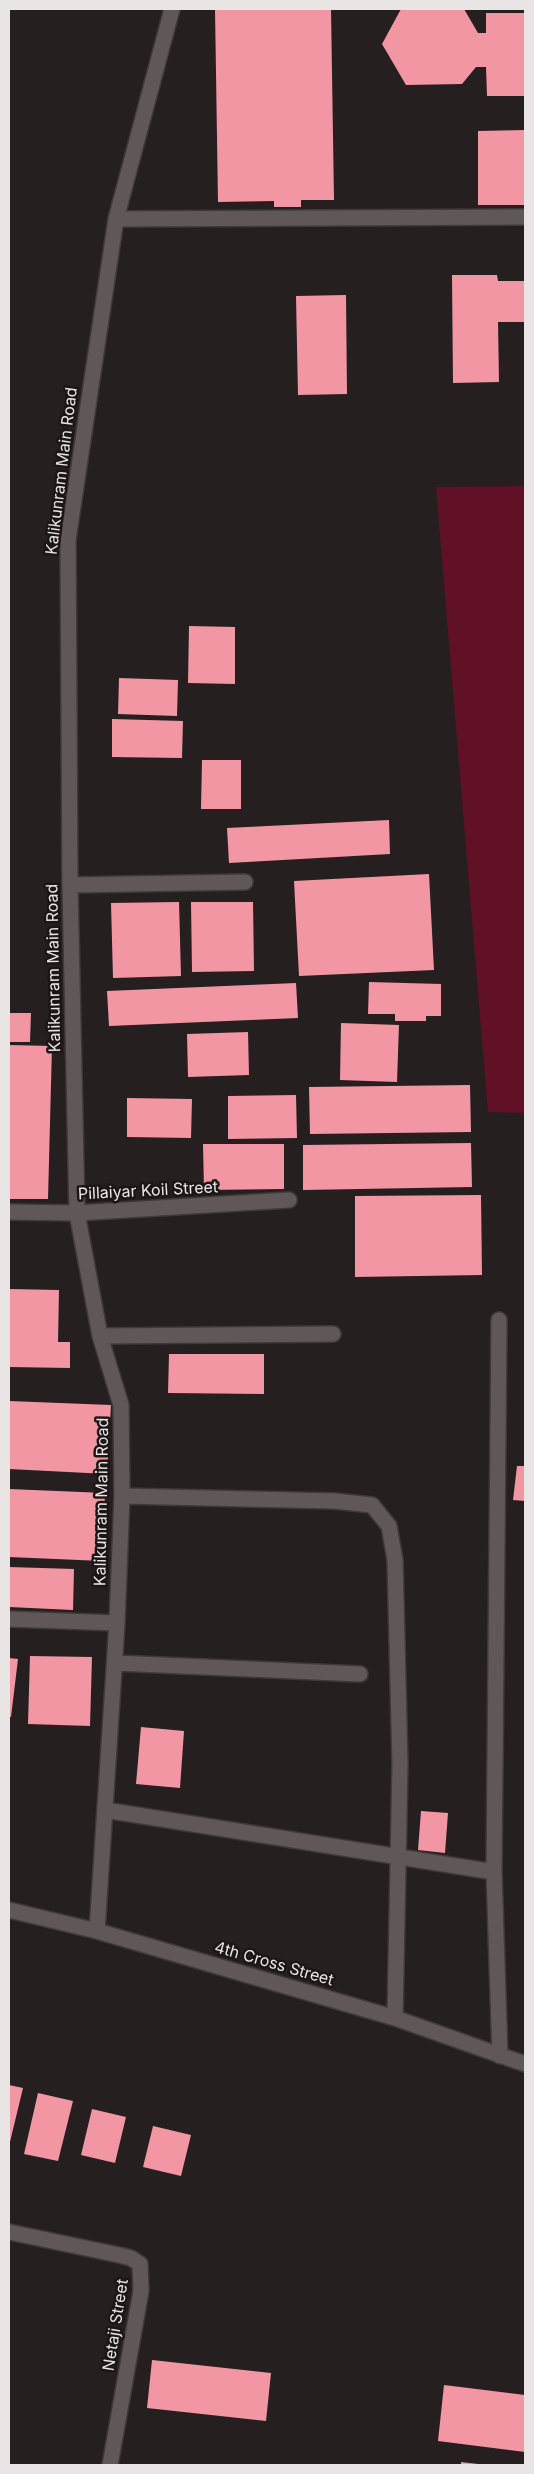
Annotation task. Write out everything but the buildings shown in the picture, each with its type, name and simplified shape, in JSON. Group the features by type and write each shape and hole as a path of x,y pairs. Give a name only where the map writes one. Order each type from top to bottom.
{"street":[{"name":"Kalikunram Main Road","path":"97,1931 118,1623 122,1496 121,1405 100,1336 77,1213 70,884 68,540 116,219 172,9"},
{"path":"116,219 525,217"},
{"path":"70,884 246,882"},
{"name":"Pillaiyar Koil Street","path":"9,1212 77,1213 289,1200"},
{"path":"499,1320 494,1872 500,2056"},
{"path":"100,1336 333,1334"},
{"path":"122,1496 334,1501 372,1505 388,1526 396,1560 400,1764 396,2018"},
{"path":"9,1619 118,1623"},
{"path":"116,1663 360,1674"},
{"path":"105,1810 494,1872"},
{"name":"4th Cross Street","path":"9,1910 97,1931 396,2018 525,2064"},
{"name":"Netaji Street","path":"9,2232 119,2255 131,2258 140,2264 141,2291 110,2465"}],"shaded area":[{"path":"525,486 525,1113 488,1112 436,487"}]}
